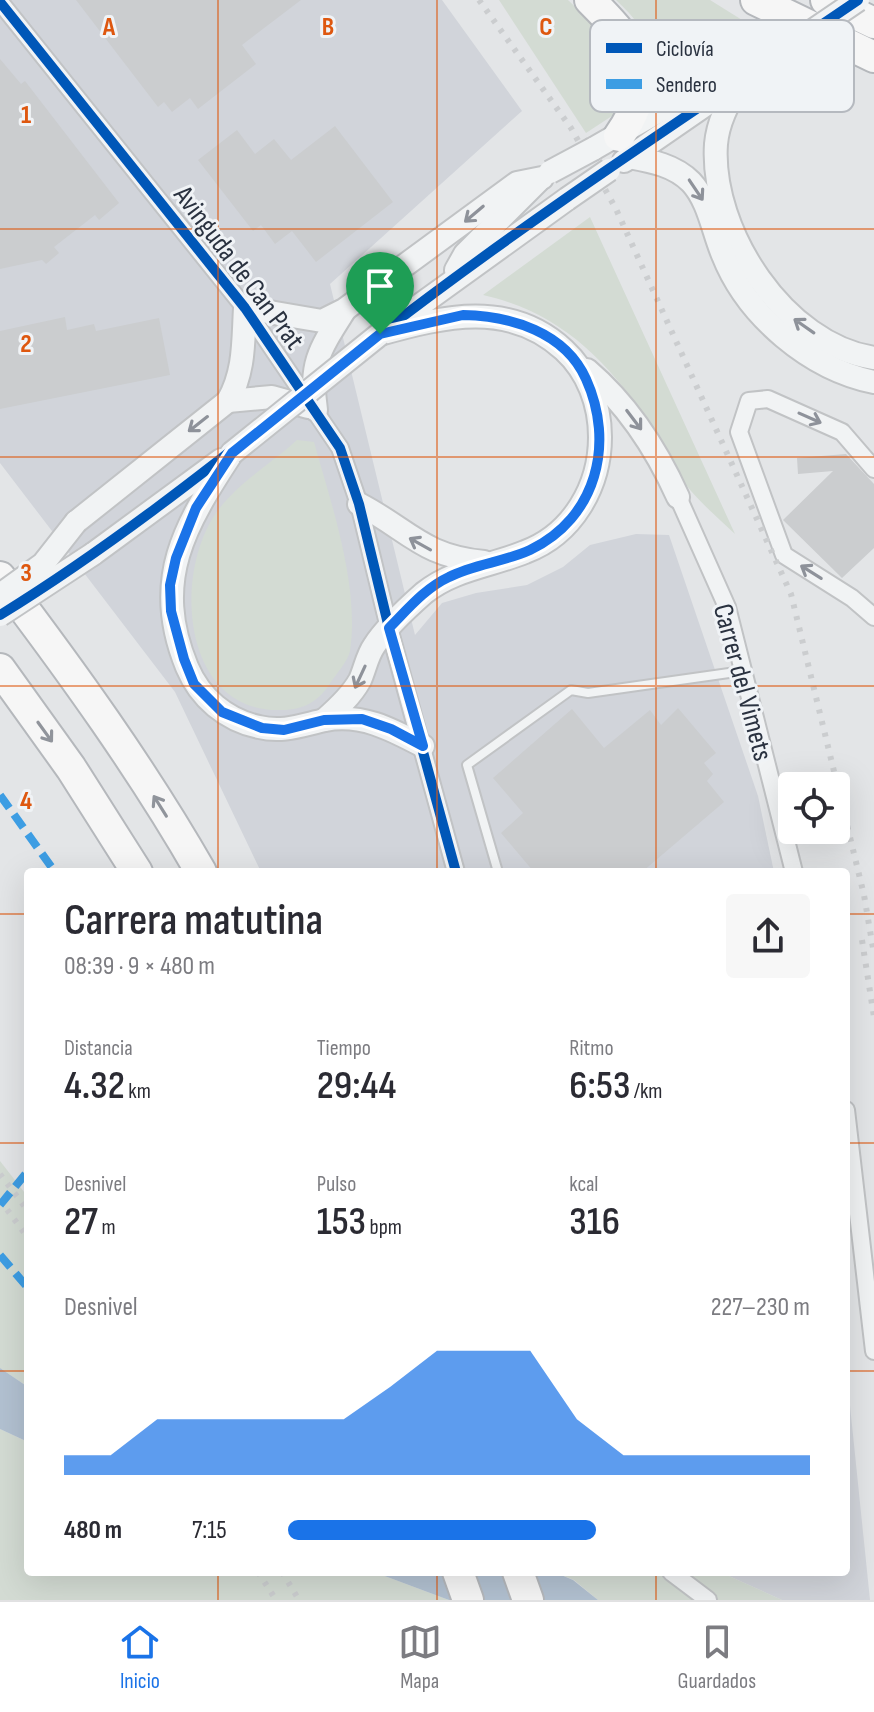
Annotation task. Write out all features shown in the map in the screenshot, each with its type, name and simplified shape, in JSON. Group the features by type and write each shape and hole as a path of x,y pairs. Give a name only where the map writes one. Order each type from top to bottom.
{"highway":[{"path":"590,0 609,20"},
{"path":"756,0 795,20"},
{"path":"826,0 874,23"},
{"path":"854,48 874,57"},
{"path":"854,54 874,67"},
{"path":"614,147 632,112"},
{"path":"0,577 112,732 198,868"},
{"path":"0,669 71,768 134,868"},
{"path":"459,1576 468,1600"},
{"path":"519,1576 528,1600"}],"street":[{"path":"829,20 858,0"},
{"name":"Avinguda de Can Prat","path":"0,2 245,308 340,448 359,504 389,628 455,868"},
{"path":"0,595 43,564 76,522 228,401 237,384 242,363 245,308 322,321 344,310 517,183 546,175 614,147 662,112"},
{"path":"724,112 716,142 716,168 730,224 761,282 790,316 842,350 874,358"},
{"path":"0,615 93,554 232,453 380,334 609,170 614,147"},
{"path":"614,147 669,167 694,185 724,258 744,294 768,321 819,361 874,382"},
{"path":"447,284 465,254 546,175"},
{"path":"228,401 272,397 316,410 311,380 317,355 344,310"},
{"path":"380,334 428,320 463,315 489,316 534,329 604,384 653,446 678,497"},
{"path":"324,720 353,691 374,646 436,584 545,542 575,514 596,478 600,426 595,398 580,365"},
{"path":"874,469 842,432 768,399 749,401 739,432 784,555 852,598 874,617"},
{"path":"232,453 196,508 176,558 170,585 176,638 194,684 222,712 262,728 284,730 324,720 362,719 391,729 423,746"},
{"name":"Carrer del Vimets","path":"678,497 727,607 793,868"},
{"path":"359,504 426,549 462,560 490,563"},
{"path":"850,1144 874,1351"},
{"path":"676,1576 708,1600"}],"lane":[{"path":"497,868 467,765 571,690 588,693 743,671"}],"shaded area":[{"path":"0,0 442,0 522,111 330,284 415,635 442,603 476,593 527,585 563,567 590,545 636,534 669,535 758,796 773,868 259,868 175,692 0,463"},
{"path":"499,0 568,0 590,21 590,112 618,112 586,133"},
{"path":"616,0 710,0 742,20 635,20"},
{"path":"590,217 735,534 691,491 646,417 595,356 556,325 534,313 483,295"},
{"path":"297,440 314,442 342,545 352,626 349,655 326,689 304,706 282,710 249,705 224,690 206,666 195,637 191,605 194,571 202,540 216,513 244,483"},
{"path":"0,1161 24,1192 24,1384 0,1368"},
{"path":"850,1406 870,1600 782,1600 729,1576 850,1576"},
{"path":"0,1429 24,1440 24,1576 385,1576 449,1600 0,1600"},
{"path":"564,1576 729,1576 782,1600 598,1600 574,1580"}],"water":[{"path":"0,1368 24,1384 24,1440 0,1429"},
{"path":"385,1576 564,1576 598,1600 449,1600"}],"building":[{"path":"76,0 301,0 242,45 256,64 198,109 190,98 172,112 164,102 158,107"},
{"path":"0,59 21,84 25,81 119,203 99,220 95,215 54,247 59,253 46,264 42,260 0,269"},
{"path":"335,126 393,202 316,262 292,231 275,244 261,225 253,231 198,160 237,130 255,154 274,139 291,160"},
{"path":"65,317 67,330 94,324 96,331 159,318 170,375 0,409 0,331"},
{"path":"846,454 874,484 874,548 842,578 783,520 833,471 798,474 797,458"},
{"path":"678,708 716,753 704,763 713,774 707,781 724,802 647,868 531,868 501,833 523,813 493,778 572,709 604,748 650,710 661,725"}],"railway":[{"path":"479,0 571,128 616,209 791,594 864,895 874,954"},
{"path":"862,940 874,1017"},
{"path":"0,1174 24,1206"},
{"path":"0,1200 24,1233"},
{"path":"261,1576 276,1600"},
{"path":"284,1576 299,1600"}],"marked path":[{"path":"0,795 52,868"},
{"path":"0,1205 24,1176"},
{"path":"0,1255 24,1283"}],"cycle path":[{"path":"828,20 858,0"},
{"path":"0,2 245,308 340,448 359,504 389,628 455,868"},
{"path":"0,615 147,515 497,247 692,112"}],"route":[{"path":"463,315 489,316 534,329 556,343 580,365 595,398 600,426 596,478 586,499 559,530 528,551 450,576 436,584 389,628 423,746 391,729 362,719 324,720 284,730 244,723 222,712 194,684 176,638 171,611 170,585 187,528 196,508 232,453 380,334 428,320 463,315"}]}
